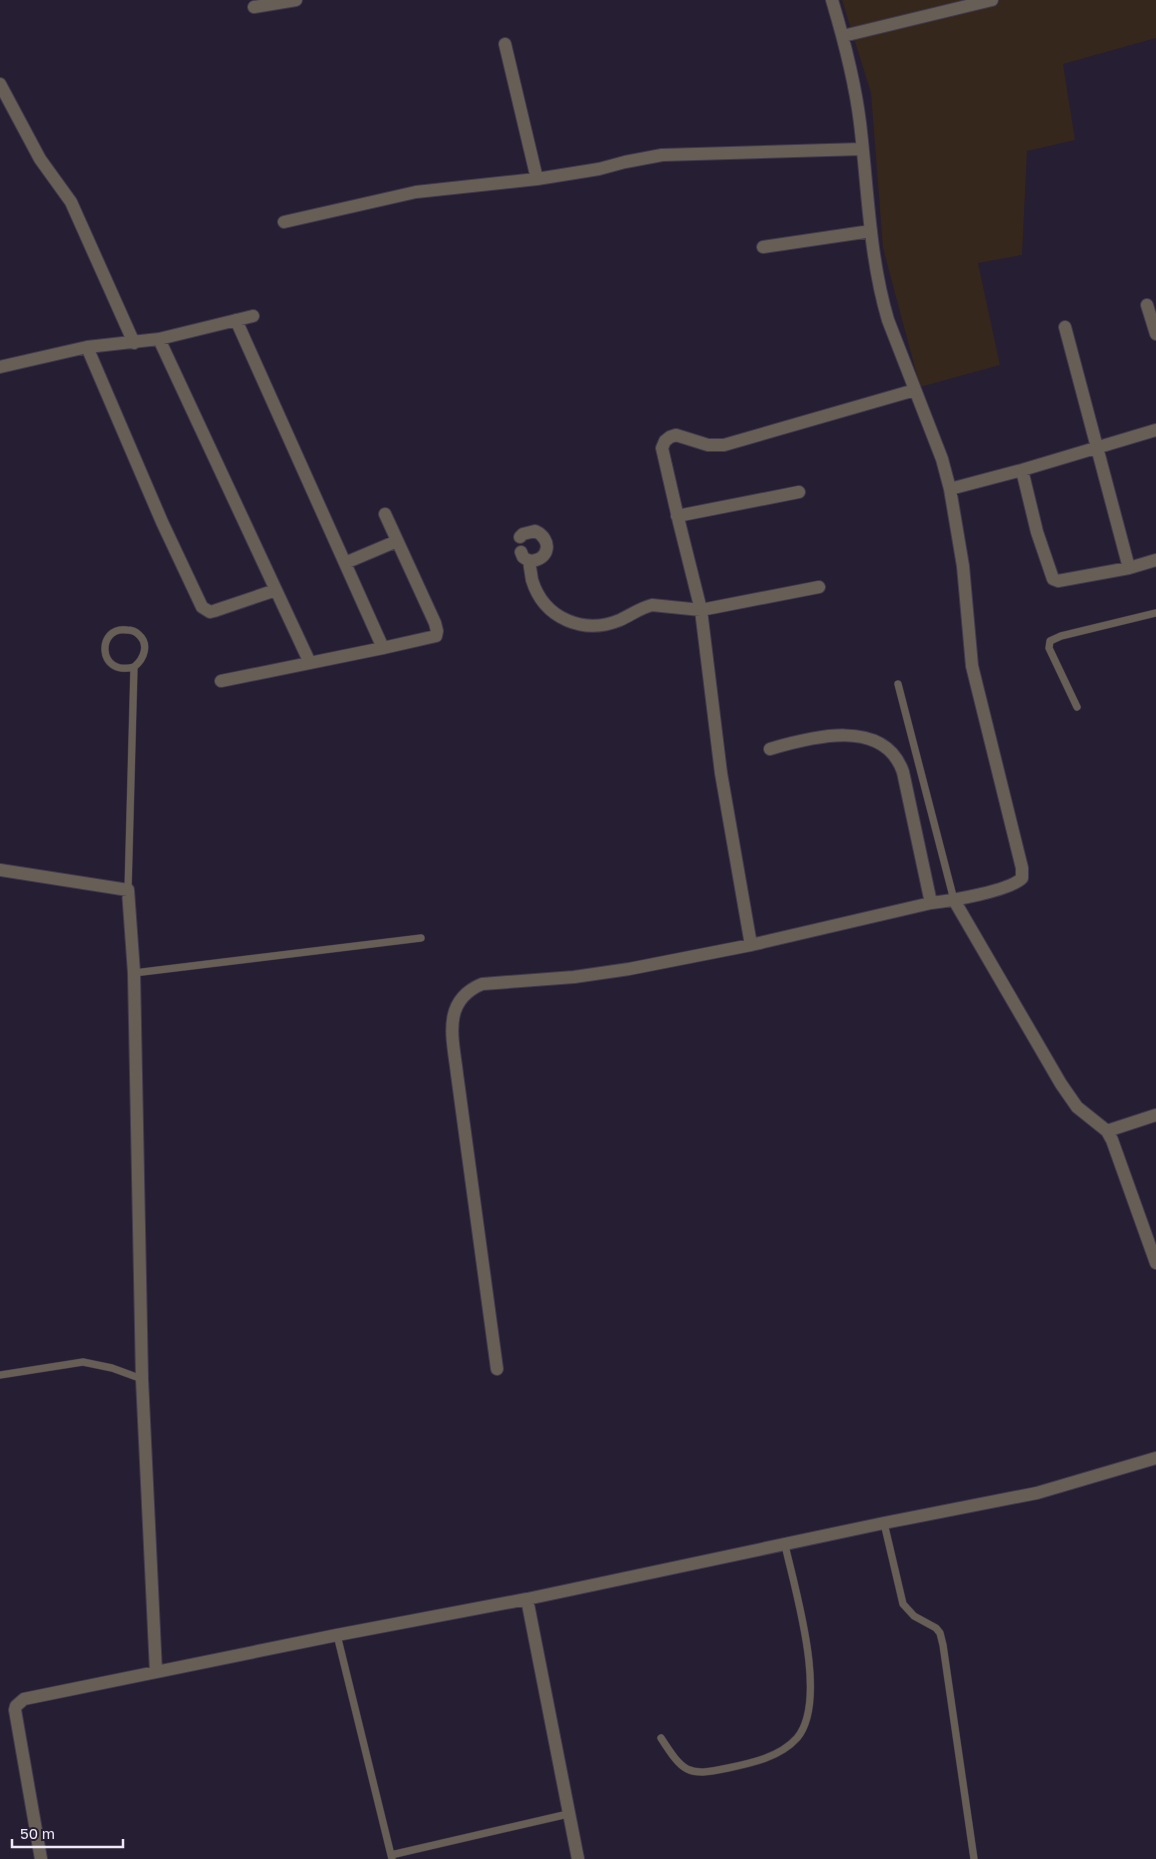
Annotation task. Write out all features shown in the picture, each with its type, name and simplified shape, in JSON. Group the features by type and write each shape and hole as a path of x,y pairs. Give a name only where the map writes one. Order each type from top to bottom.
{"street":[{"path":"254,7 296,0"},
{"path":"497,1369 456,1074 452,1020 459,1001 474,988 482,984 601,974 751,945 1010,886 1019,881 1023,874 972,666 963,566 950,490 942,459 886,314 879,284 871,231 857,103 843,36 832,0"},
{"path":"843,36 992,0"},
{"path":"505,44 537,179"},
{"path":"0,84 40,159 70,202 134,342"},
{"path":"284,222 416,192 537,179 599,169 662,155 862,149"},
{"path":"763,247 871,231"},
{"path":"1147,305 1156,334"},
{"path":"0,367 87,347 159,339 253,316"},
{"path":"236,320 383,648"},
{"path":"1065,327 1129,568"},
{"path":"159,339 310,663"},
{"path":"87,347 162,522 202,608 210,612 276,590"},
{"path":"751,945 721,772 701,610 662,448 665,441 676,435 708,445 724,444 915,390"},
{"path":"950,490 1156,430"},
{"path":"1022,470 1037,532 1053,579 1058,581 1129,568 1156,560"},
{"path":"677,516 800,492"},
{"path":"221,681 436,636 438,633 435,623 385,514"},
{"path":"520,538 529,531 540,533 544,538 547,543 545,555 540,559 525,556 532,579 538,592 558,616 579,625 594,625 620,620 652,605 701,610 819,587"},
{"path":"344,563 397,541"},
{"path":"770,749 826,735 863,738 877,742 890,750 896,757 903,772 931,903"},
{"path":"0,870 128,890 134,973 142,1379 156,1672"},
{"path":"954,900 1061,1084 1077,1107 1107,1131 1112,1140 1156,1263"},
{"path":"1107,1131 1156,1115"},
{"path":"41,1859 15,1710 16,1706 24,1699 337,1635 527,1599 884,1523 1037,1494 1156,1458"},
{"path":"527,1599 578,1859"}],"lane":[{"path":"1077,707 1049,648 1050,641 1061,636 1156,613"},
{"path":"128,890 134,667 144,656 145,648 138,634 131,630 123,629 116,631 106,642 107,658 118,668 134,667"},
{"path":"898,684 954,900"},
{"path":"134,973 421,938"},
{"path":"0,1375 83,1362 112,1368 142,1379"},
{"path":"884,1523 903,1604 914,1616 936,1628 940,1633 974,1859"},
{"path":"661,1738 675,1760 682,1766 692,1772 705,1773 750,1763 776,1754 797,1738 804,1728 811,1692 811,1677 807,1645 785,1545"},
{"path":"337,1635 392,1857 568,1814"}],"shaded area":[{"path":"842,0 1156,0 1156,38 1063,64 1075,140 1027,151 1022,255 978,263 1000,365 920,387 883,248 871,93"}]}
